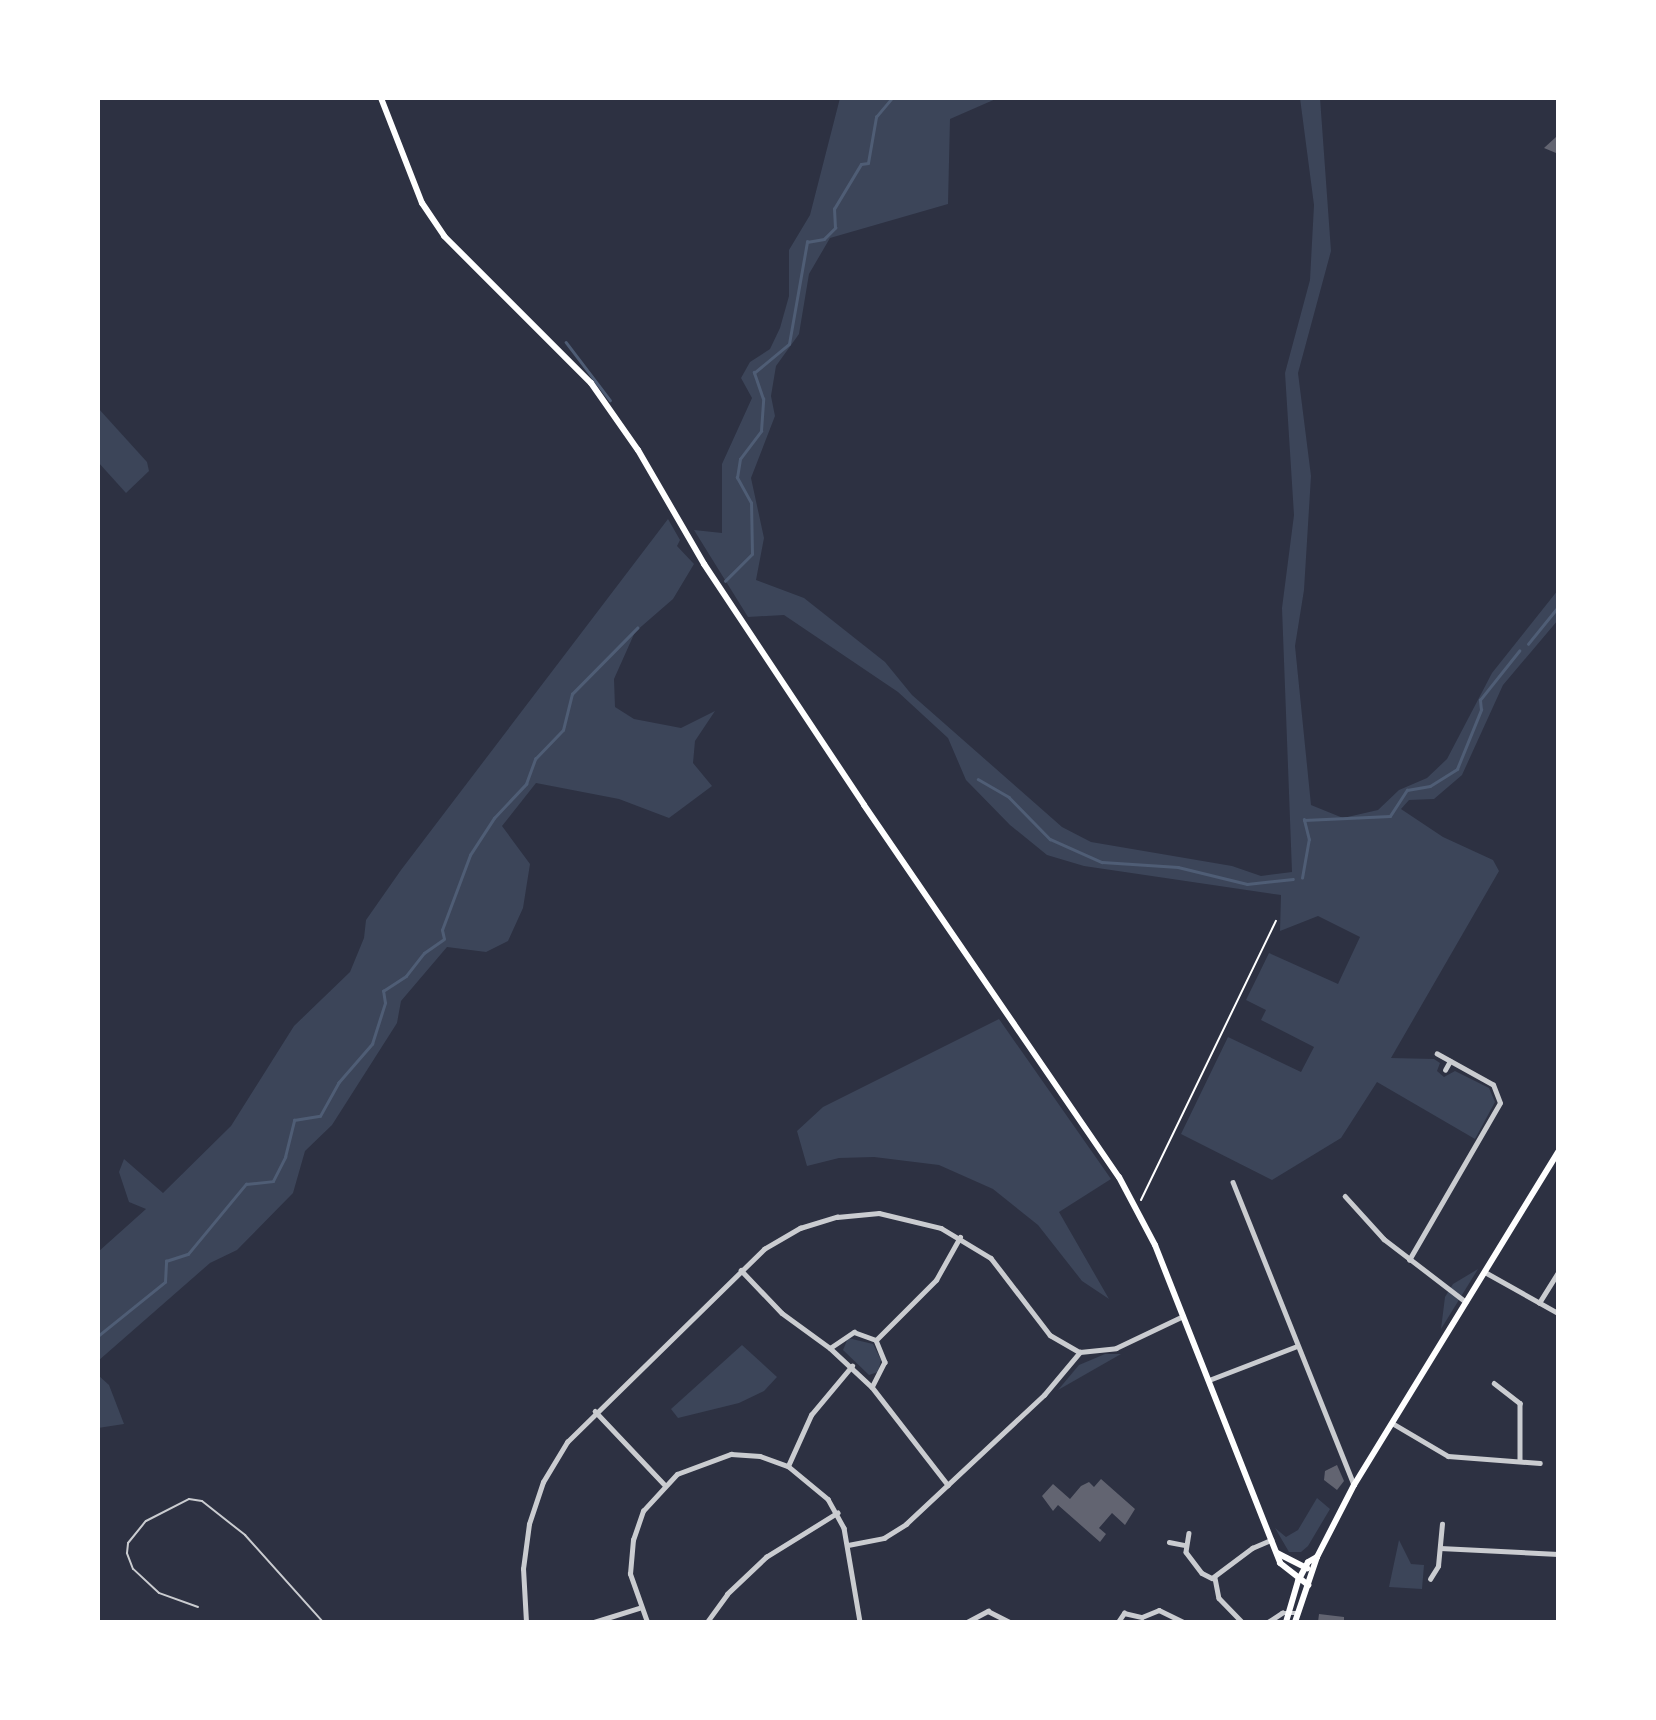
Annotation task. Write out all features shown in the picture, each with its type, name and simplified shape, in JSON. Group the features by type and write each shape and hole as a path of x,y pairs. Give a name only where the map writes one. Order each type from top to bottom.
{"main road":[{"path":"381,98 422,203 444,236 591,383 638,450 704,564 1138,1207 1184,1315 1282,1567 1298,1581 1308,1585"},
{"path":"1295,1622 1315,1571 1317,1557 1354,1485 1558,1152"},
{"path":"1277,1553 1315,1571"},
{"path":"1286,1622 1298,1581 1306,1567 1317,1557"}],"street":[{"path":"1409,1260 1500,1103 1493,1085 1437,1054"},
{"path":"1445,1070 1450,1061"},
{"path":"1233,1182 1354,1485"},
{"path":"1345,1196 1409,1260 1466,1302"},
{"path":"526,1622 524,1558 535,1505 554,1462 595,1411 741,1270 781,1237 818,1222 859,1213 919,1220 960,1237 1001,1268 1050,1335 1080,1352 1116,1348 1184,1315"},
{"path":"876,1340 936,1280 960,1237"},
{"path":"741,1270 782,1313 852,1366 872,1387 948,1485"},
{"path":"1485,1272 1558,1313"},
{"path":"1539,1303 1558,1272"},
{"path":"830,1348 854,1332 876,1340 885,1362 872,1387"},
{"path":"1209,1380 1297,1346"},
{"path":"848,1545 894,1532 1044,1395 1080,1352"},
{"path":"788,1466 811,1415 852,1366"},
{"path":"1494,1383 1520,1403 1520,1461"},
{"path":"595,1411 664,1484"},
{"path":"1392,1423 1441,1454 1540,1463"},
{"path":"647,1622 639,1608 629,1574 632,1540 643,1511 664,1484 692,1465 731,1454 760,1456 788,1466 819,1488 837,1513 848,1545 860,1622"},
{"path":"707,1622 727,1594 766,1557 837,1513"},
{"path":"1430,1579 1436,1573 1442,1524"},
{"path":"1185,1545 1189,1533"},
{"path":"1215,1578 1244,1553 1271,1540"},
{"path":"1169,1542 1185,1545 1202,1573 1215,1578"},
{"path":"1440,1548 1558,1554"},
{"path":"1215,1578 1219,1598 1242,1622"},
{"path":"594,1622 639,1608"},
{"path":"1118,1622 1124,1613 1142,1617 1158,1610 1184,1622"},
{"path":"967,1622 988,1611 1003,1615 1010,1622"},
{"path":"1268,1622 1288,1612 1298,1613"}],"lane":[{"path":"198,1607 159,1593 133,1569 127,1553 128,1543 146,1521 189,1499 202,1501 245,1535 323,1622"}],"path":[{"path":"1138,1207 1276,921"}],"shaded area":[{"path":"840,98 998,98 950,119 948,204 830,238 809,274 799,334 776,366 771,396 775,416 751,478 764,538 756,580 804,598 885,662 912,695 1062,827 1091,842 1232,866 1261,876 1292,872 1282,608 1294,515 1285,373 1310,280 1314,205 1300,98 1320,98 1331,251 1298,373 1311,476 1304,590 1295,646 1311,805 1343,818 1378,810 1399,790 1427,778 1447,759 1492,673 1558,590 1558,620 1503,685 1462,775 1434,799 1409,800 1401,809 1443,837 1493,860 1499,871 1391,1058 1434,1059 1440,1063 1437,1071 1444,1077 1455,1071 1489,1088 1495,1102 1475,1139 1377,1082 1341,1138 1272,1180 1181,1134 1228,1037 1301,1072 1314,1047 1261,1020 1266,1010 1246,1000 1269,953 1338,984 1360,937 1318,916 1280,931 1281,895 1084,866 1047,855 1010,825 966,780 948,738 898,692 784,615 748,617 694,530 722,533 722,464 752,398 741,378 750,362 770,349 780,328 789,296 789,250 810,215"},
{"path":"98,408 147,462 149,471 126,493 98,462"},
{"path":"668,519 680,540 677,546 694,564 673,599 635,632 614,679 615,707 634,719 681,728 715,711 695,741 693,763 712,786 669,818 619,799 536,783 502,826 530,864 523,908 508,941 486,952 447,947 401,1001 397,1023 332,1125 305,1151 293,1193 237,1250 210,1263 98,1361 98,1252 146,1209 129,1202 119,1172 124,1159 163,1193 231,1126 294,1026 350,972 364,938 366,920 401,870"},
{"path":"999,1019 1111,1179 1059,1212 1109,1299 1082,1281 1038,1225 993,1189 939,1165 874,1157 839,1158 807,1166 797,1131 823,1107"},
{"path":"1478,1269 1441,1329 1445,1297 1453,1284"},
{"path":"848,1338 873,1344 881,1360 878,1372 869,1375 843,1350"},
{"path":"742,1345 777,1377 764,1391 739,1403 678,1418 671,1409"},
{"path":"1105,1354 1121,1354 1058,1390 1079,1365"},
{"path":"98,1375 109,1385 124,1424 98,1428"},
{"path":"1317,1498 1330,1509 1308,1546 1301,1552 1289,1552 1275,1528 1286,1537 1298,1530"},
{"path":"1399,1540 1411,1564 1424,1565 1422,1589 1389,1587"}],"building":[{"path":"1556,137 1556,153 1544,148"},
{"path":"1337,1465 1344,1481 1337,1490 1324,1480 1325,1471"},
{"path":"1101,1479 1135,1509 1125,1525 1112,1513 1099,1528 1106,1534 1100,1542 1058,1505 1053,1511 1042,1496 1053,1484 1070,1499 1081,1486 1089,1482 1094,1487"},
{"path":"1319,1614 1344,1617 1344,1622 1318,1622"}],"waterway":[{"path":"725,581 752,554 751,503 737,478 740,459 761,431 763,399 754,373 789,344 807,242 824,239 835,228 834,209 861,164 868,163 876,117 892,98"},
{"path":"566,342 610,400"},
{"path":"1528,644 1558,607"},
{"path":"98,1336 165,1282 166,1261 188,1254 246,1184 273,1181 285,1157 294,1120 320,1116 338,1083 372,1044 385,1003 383,991 406,976 424,953 444,939 442,930 470,855 494,818 526,784 535,759 563,730 572,694 637,628"},
{"path":"1302,878 1309,840 1304,820 1390,816 1407,790 1430,786 1457,769 1481,710 1480,700 1519,651"},
{"path":"978,779 1009,797 1050,839 1102,862 1178,867 1247,884 1293,879"}]}
